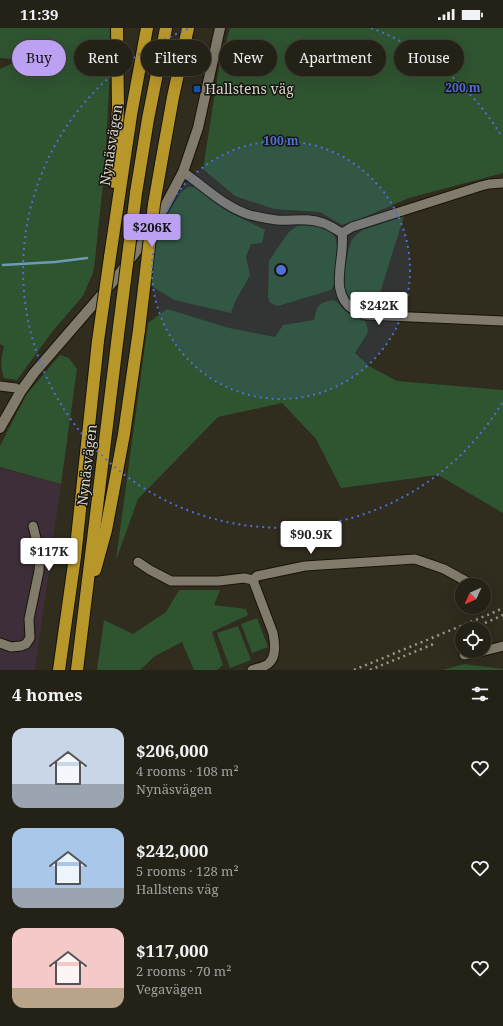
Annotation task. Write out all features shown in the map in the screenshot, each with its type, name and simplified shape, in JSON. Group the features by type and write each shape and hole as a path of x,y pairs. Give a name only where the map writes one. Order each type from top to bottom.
{"highway":[{"path":"114,207 118,107 118,28"},
{"name":"Nynäsvägen","path":"59,670 75,557 98,341 110,258 114,207 147,28"},
{"name":"Nynäsvägen","path":"77,670 136,193 148,119 166,28"},
{"path":"84,614 106,530 124,434 139,330 154,204 188,28"}],"street":[{"path":"0,428 21,391 34,373 117,276 146,238 164,208 182,172 198,128 215,57 220,28"},
{"path":"182,172 234,209 249,215 277,220 305,219 322,222 342,233"},
{"path":"342,233 352,227 481,186 503,183"},
{"path":"342,233 343,241 339,285 341,295 345,303 354,310 365,315 503,320"},
{"path":"0,386 16,388 21,391"},
{"path":"0,643 11,648 26,644 30,638 30,619 39,572 40,555 33,526"},
{"path":"253,580 257,576 305,566 415,559 444,569 460,578"},
{"path":"138,562 171,581 219,581 244,578 253,580"},
{"path":"252,670 268,664 273,656 275,641 253,580"},
{"path":"491,649 503,646"}],"shaded area":[{"path":"0,468 61,484 35,670 0,670"}],"green space":[{"path":"0,28 110,28 110,40 74,40 74,76 110,76 105,165 93,273 83,296 52,332 17,380 4,378 1,362 4,346 0,344 0,69 12,64 12,76 66,76 66,40 12,40 12,59 0,58"},
{"path":"230,28 503,28 503,173 409,198 342,225 320,212 274,209 235,196 203,169 219,67 219,76 277,76 277,40 227,40"},
{"path":"188,187 196,187 214,202 231,213 265,230 262,243 251,244 246,257 250,275 235,302 231,313 174,300 150,285 155,234 181,192"},
{"path":"404,216 374,312 362,308 351,299 344,284 346,262 352,240 363,230"},
{"path":"307,224 325,228 334,235 336,239 337,256 334,285 331,290 278,306 270,303 268,297 269,261 289,232 297,226"},
{"path":"333,300 348,313 365,319 368,330 367,334 355,353 369,366 397,381 503,390 503,513 438,475 341,488 316,439 282,403 218,417 138,499 116,560 148,323 167,309 229,328 275,337 283,325 314,320 319,306"},
{"path":"60,355 69,358 77,369 61,484 0,467 0,446 26,395"},
{"path":"179,590 220,590 214,605 246,609 248,615 212,632 223,665 217,670 194,670 182,642 155,656 140,670 97,670 104,620 133,634 166,612"},
{"path":"257,618 268,647 252,653 241,624"},
{"path":"238,626 251,660 230,668 217,633"},
{"path":"464,664 503,669 503,670 443,670"}],"waterway":[{"path":"3,265 55,262 87,258"}],"railway":[{"path":"354,670 503,608"},
{"path":"487,622 503,615"},
{"path":"370,670 436,643"}],"place":[{"name":"Hallstens väg","path":"197,89"}]}
